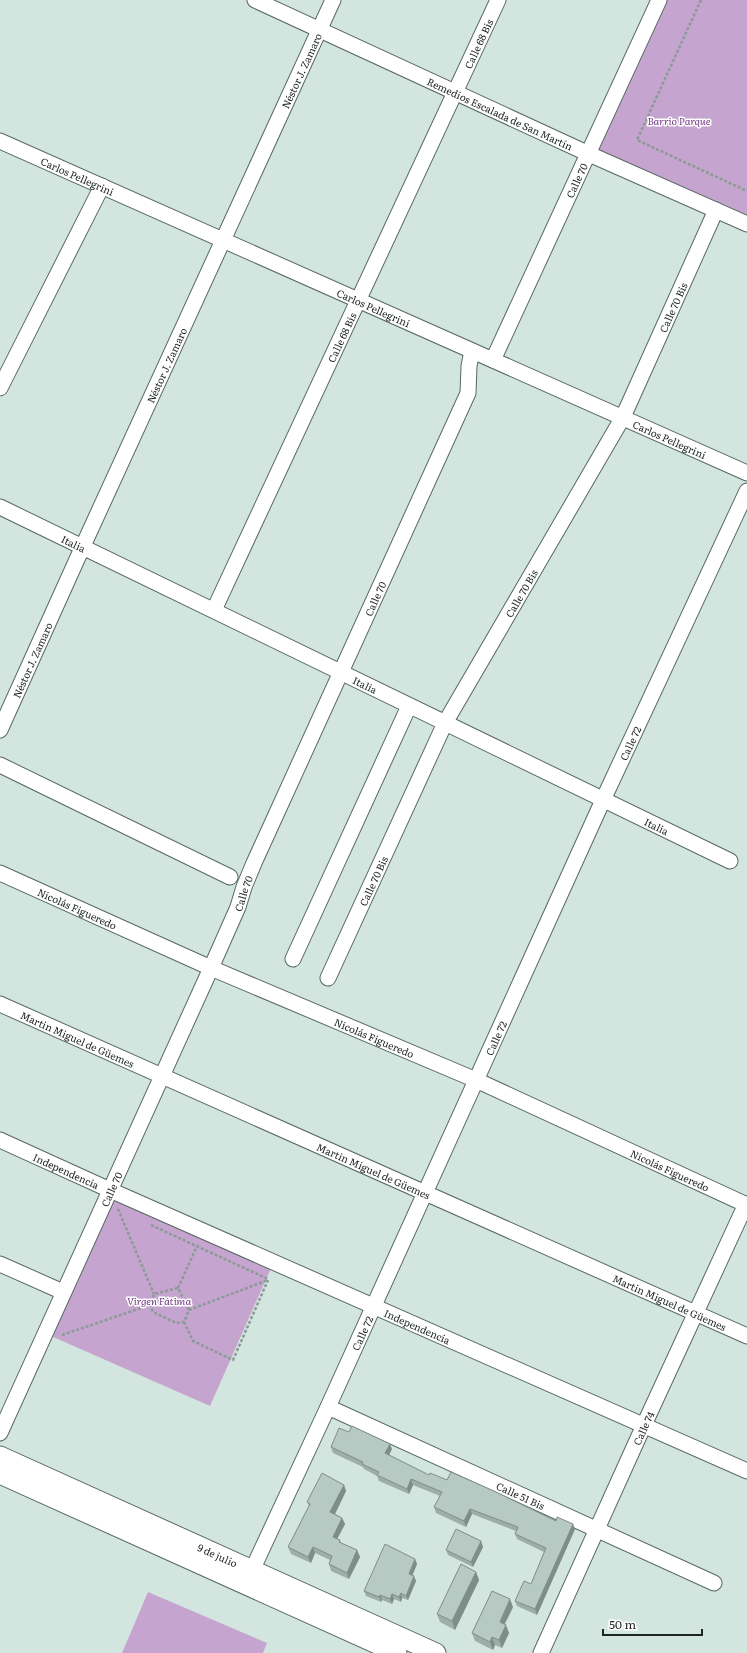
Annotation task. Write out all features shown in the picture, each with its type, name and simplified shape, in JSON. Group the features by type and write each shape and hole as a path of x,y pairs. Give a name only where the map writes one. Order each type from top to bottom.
{"main road":[{"name":"9 de julio","path":"0,1456 249,1577 397,1653"},
{"name":"9 de julio","path":"0,1474 436,1653"}],"street":[{"name":"Remedios Escalada de San Martín","path":"255,0 588,154 747,224"},
{"name":"Néstor J. Zamaro","path":"0,730 333,0"},
{"name":"Calle 68 Bis","path":"214,610 498,0"},
{"name":"Calle 70","path":"494,360 659,0"},
{"name":"Carlos Pellegrini","path":"0,141 359,299 472,351 747,473"},
{"path":"0,388 102,186"},
{"name":"Calle 70 Bis","path":"328,978 445,723 623,417 716,210"},
{"name":"Calle 70","path":"0,1433 211,968 238,907 251,869 468,393 469,366 472,351"},
{"name":"Calle 72","path":"249,1577 328,1407 603,800 747,491"},
{"name":"Italia","path":"0,507 730,861"},
{"path":"293,959 409,706"},
{"path":"0,765 230,877"},
{"name":"Nicolás Figueredo","path":"0,874 211,968 476,1080 747,1205"},
{"name":"Martin Miguel de Güemes","path":"0,1004 747,1336"},
{"name":"Independencia","path":"0,1140 747,1471"},
{"name":"Calle 74","path":"541,1653 644,1425 747,1205"},
{"path":"0,1264 63,1292"},
{"name":"Calle 51 Bis","path":"328,1407 714,1583"}],"path":[{"path":"701,0 637,140 747,191"},
{"path":"125,1213 118,1209 154,1294 150,1305 153,1312 176,1323 184,1322"},
{"path":"147,1223 268,1280"},
{"path":"178,1288 197,1246"},
{"path":"184,1322 190,1310 268,1280"},
{"path":"184,1322 193,1341 233,1360 268,1280"},
{"path":"154,1294 178,1288"},
{"path":"178,1288 190,1310"},
{"path":"62,1335 150,1305"}],"green space":[{"name":"Barrio Parque","path":"659,0 747,0 747,224 589,154"},
{"name":"Virgen Fátima","path":"112,1196 271,1268 210,1406 51,1336"},
{"path":"148,1592 267,1643 263,1653 122,1653"}],"building":[{"path":"352,1426 390,1444 385,1453 429,1475 430,1473 447,1480 451,1472 556,1521 557,1517 573,1524 535,1609 515,1601 524,1581 531,1584 546,1548 515,1534 518,1527 470,1509 464,1521 434,1507 442,1492 411,1479 407,1489 377,1475 379,1472 362,1464 363,1462 331,1447 339,1428 349,1432"},
{"path":"322,1473 344,1485 330,1512 342,1518 333,1537 340,1540 339,1542 357,1550 347,1573 329,1564 332,1556 313,1547 308,1557 288,1547 310,1504 307,1502"},
{"path":"456,1529 481,1541 471,1562 446,1550"},
{"path":"385,1544 415,1559 409,1574 414,1576 406,1596 401,1593 399,1597 392,1594 390,1599 380,1595 379,1597 364,1591"},
{"path":"461,1564 476,1572 452,1621 437,1614"},
{"path":"492,1591 510,1599 500,1622 506,1625 499,1640 492,1637 490,1642 472,1633"}]}
